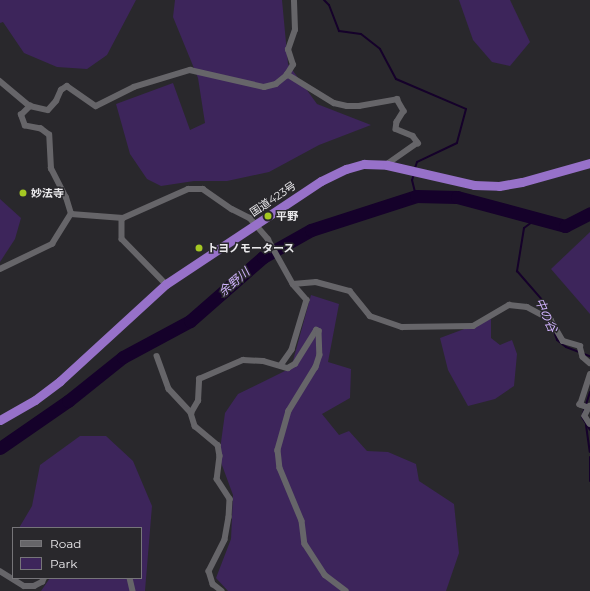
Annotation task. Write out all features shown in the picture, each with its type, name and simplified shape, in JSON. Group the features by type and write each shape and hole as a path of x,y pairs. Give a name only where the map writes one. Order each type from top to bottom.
{"highway":[{"name":"国道423号","path":"0,420 35,400 60,381 166,284 321,181 346,169 364,164 387,165 474,184 498,186 522,182 590,163"}],"street":[{"path":"0,81 30,106 48,110 56,101 61,90 67,86 96,106 134,87 190,70 264,87 276,84 287,74 293,65 288,50 295,30 294,0"},
{"path":"287,74 334,103 347,106 359,106 397,99 404,111 397,122 396,129 413,136 418,143 387,165"},
{"path":"0,268 52,244 71,214 66,198 52,169 49,135 41,129 25,126 22,115 30,106"},
{"path":"71,214 122,218 188,189 203,189 256,224 280,258 293,284 307,300 292,350 281,366"},
{"path":"122,218 122,239 166,284"},
{"path":"293,284 316,282 350,291 370,316 402,327 473,326 494,311 509,305 527,307 551,320 563,341 580,346 584,357 590,363"},
{"path":"191,413 198,401 199,379 215,370 243,360 263,361 288,368 295,364 316,330 319,332 320,354 316,367 289,411 278,450 280,468 302,521 305,544 325,575 346,591"},
{"path":"157,356 169,389 191,413 195,426 218,445 220,456 217,479 230,499 225,540 209,571 213,584 222,591"},
{"path":"590,375 580,405 589,407 584,416 590,424"},
{"path":"0,571 12,578"},
{"path":"13,579 24,586 34,586 42,582 44,579"},
{"path":"130,579 133,591"}],"green space":[{"path":"0,0 136,0 107,55 87,69 57,67 24,53 3,22 0,23"},
{"path":"175,0 282,0 288,64 317,104 371,125 319,145 269,172 227,181 194,181 161,186 147,179 130,154 116,104 173,83 190,130 205,123 198,78 173,17"},
{"path":"459,0 510,0 530,42 510,66 492,62 473,40"},
{"path":"0,199 21,218 15,239 0,262"},
{"path":"590,232 590,314 551,269"},
{"path":"311,295 339,304 328,362 351,369 350,398 322,414 339,435 349,431 367,451 388,452 416,464 419,481 454,504 459,553 446,591 228,591 216,578 231,539 233,495 219,457 225,413 238,394 291,368"},
{"path":"491,319 491,338 500,345 512,340 517,354 514,386 495,399 468,406 448,370 440,338"},
{"path":"80,436 106,436 133,461 152,506 145,591 41,591 49,579 142,579 142,527 20,527 32,506 40,465"}],"waterway":[{"path":"324,0 329,5 339,31 361,34 380,49 396,79 466,109 457,143 417,162 415,168"},
{"path":"414,174 412,180 416,196"},
{"name":"余野川","path":"0,448 68,401 123,357 190,321 263,257 311,230 416,196 457,197 565,226 590,213"},
{"name":"中の谷","path":"536,219 524,228 517,271 541,299 548,316"},
{"name":"中の谷","path":"551,324 557,340 566,347 590,356"},
{"name":"中の谷","path":"590,392 582,417 590,430"},
{"path":"586,425 590,452"},
{"path":"590,457 590,481"}],"place":[{"name":"妙法寺","path":"23,193"},
{"name":"平野","path":"268,216"},
{"name":"トヨノモータース","path":"199,248"}]}
